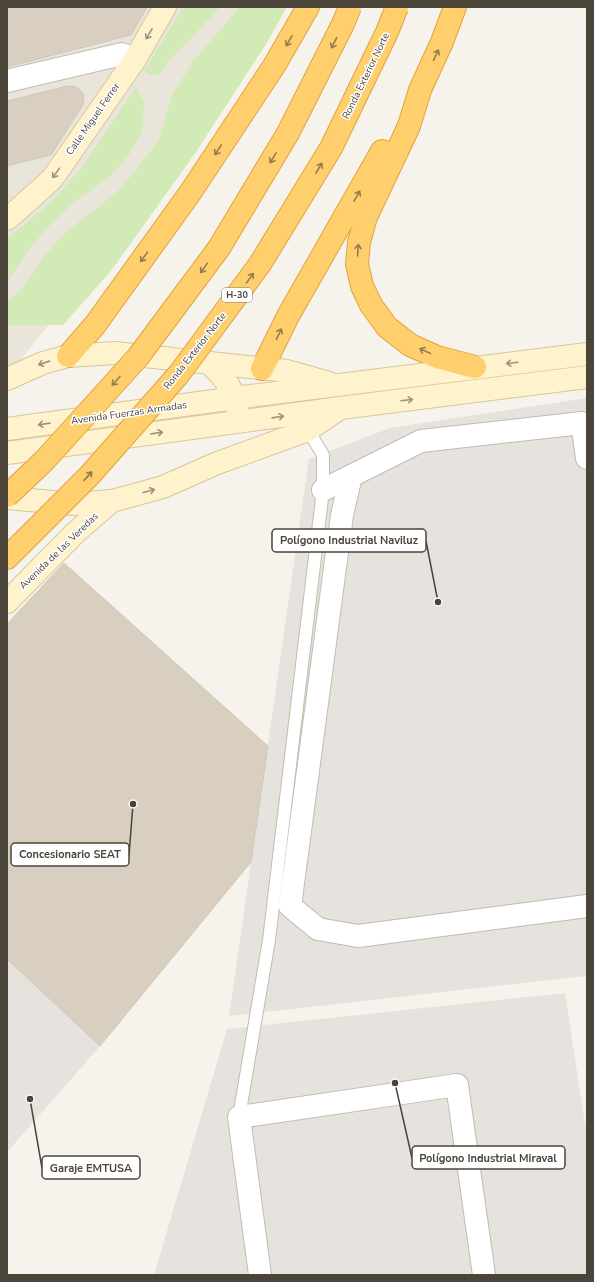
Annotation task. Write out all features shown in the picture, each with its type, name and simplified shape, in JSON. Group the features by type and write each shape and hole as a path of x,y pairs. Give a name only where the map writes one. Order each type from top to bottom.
{"highway":[{"path":"68,356 95,325 190,193 274,66 308,7"},
{"path":"7,497 44,461 138,357 219,248 288,133 343,24 350,7"},
{"name":"Ronda Exterior Norte","path":"14,551 89,476 179,374 260,264 331,148 387,32 397,7"},
{"path":"456,7 420,90 409,126 366,217 359,242 357,264 362,286 371,305 388,327 410,345 437,357 475,367"},
{"path":"262,369 292,309 400,120 420,90"}],"main road":[{"name":"Calle Miguel Ferrer","path":"7,219 52,179 134,61 165,7"},
{"path":"7,379 43,363 68,356 115,353 288,371 338,386"},
{"name":"Avenida Fuerzas Armadas","path":"7,429 475,367 587,354"},
{"path":"208,362 243,398"},
{"path":"215,464 227,447 239,422 243,398 262,369"},
{"path":"7,453 340,408 587,377"},
{"path":"7,497 75,504 112,501 163,487 215,464 308,430 340,408"},
{"name":"Avenida de las Veredas","path":"7,602 76,532 112,501"}],"street":[{"path":"7,81 122,54 134,61"},
{"path":"323,490 421,441 585,423 587,458"},
{"path":"351,476 342,515 290,906 318,929 358,936 587,906"},
{"path":"260,1275 238,1116 457,1085 484,1275"}],"lane":[{"path":"238,1116 269,940 323,490 323,455 308,430"}],"shaded area":[{"path":"7,7 277,7 231,96 7,377"},
{"path":"587,398 587,976 229,1016 309,459 390,428"},
{"path":"7,959 100,1046 7,1152"},
{"path":"565,993 587,1137 587,1275 154,1275 227,1029"}],"green space":[{"path":"183,7 220,7 167,63 161,72 152,75 144,71"},
{"path":"240,7 287,7 266,44 196,152 111,271 63,325 7,325 7,303 24,287 42,259 65,233 116,193 137,169 159,139 172,95 194,60"},
{"path":"136,87 144,103 142,132 128,156 110,177 75,201 48,227 29,249 7,282 7,239 50,203 81,169"}],"building":[{"path":"7,7 147,7 131,35 7,67"},
{"path":"67,86 76,87 83,93 84,103 51,155 7,166 7,101"},
{"path":"64,563 268,746 251,862 100,1046 7,959 7,624"}],"place":[{"name":"Polígono Industrial Naviluz","path":"438,602"},
{"name":"Concesionario SEAT","path":"133,804"},
{"name":"Polígono Industrial Miraval","path":"395,1083"},
{"name":"Garaje EMTUSA","path":"30,1099"}]}
